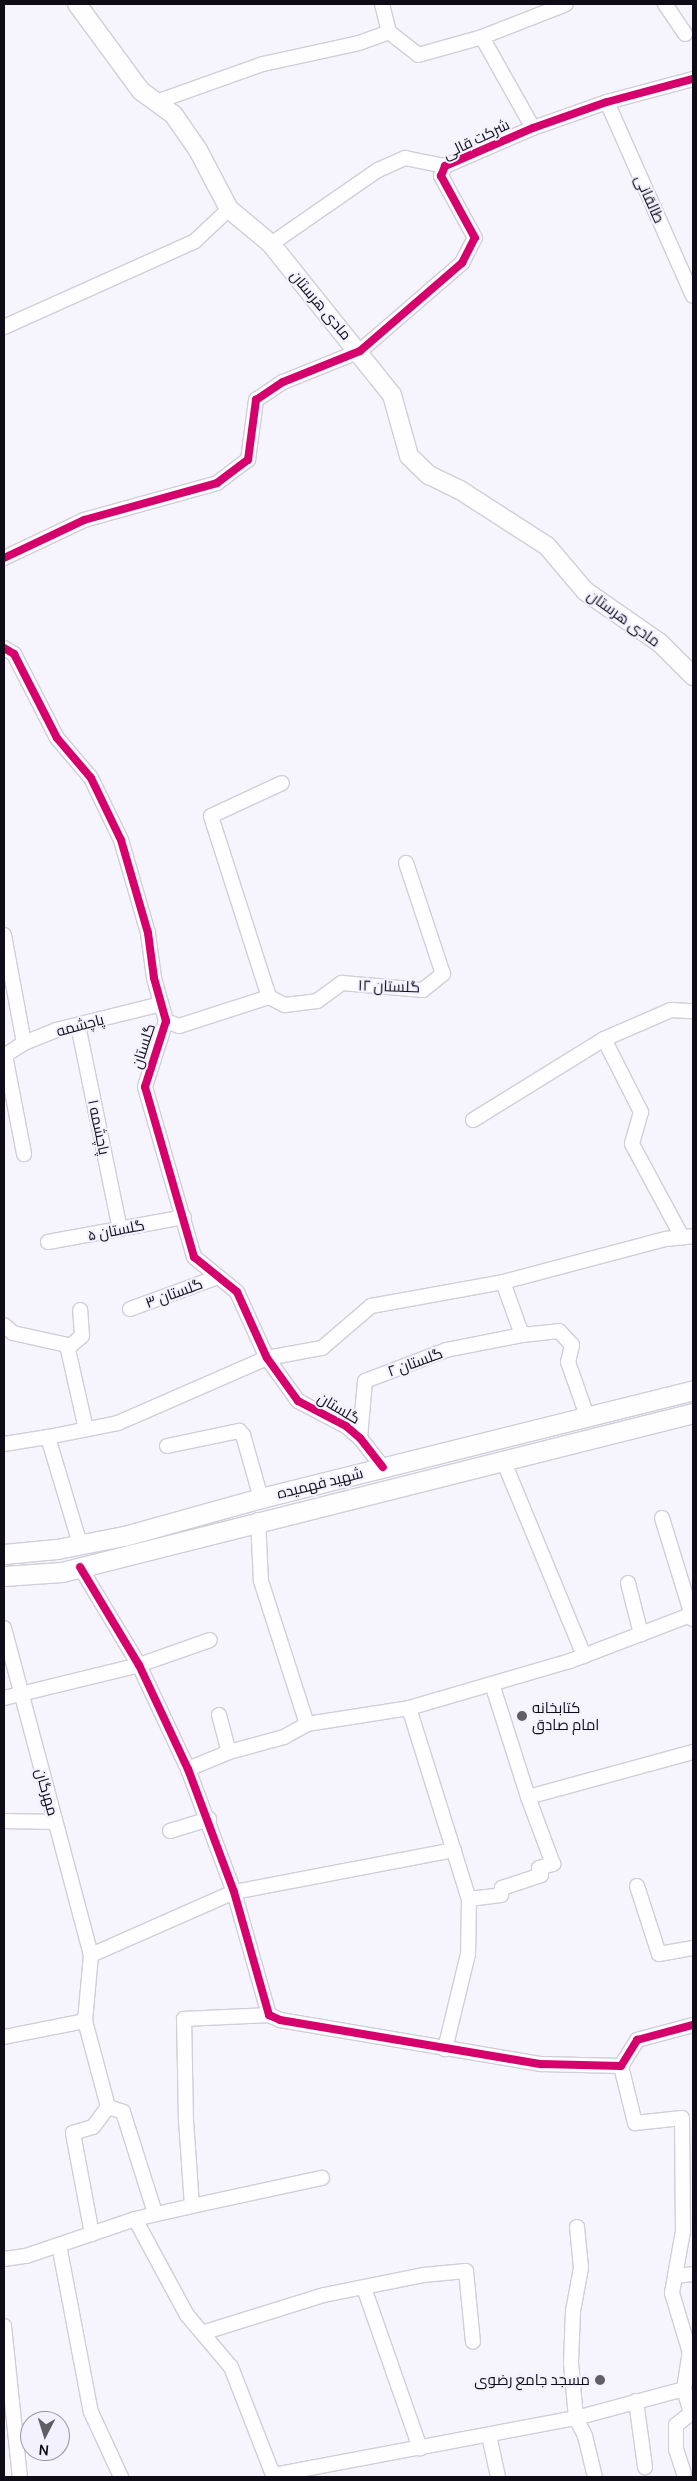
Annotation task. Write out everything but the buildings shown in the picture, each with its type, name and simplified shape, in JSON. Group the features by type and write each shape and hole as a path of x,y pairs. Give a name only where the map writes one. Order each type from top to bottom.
{"main road":[{"name":"شهید فهمیده","path":"4,1554 124,1536 261,1498 691,1390"},
{"path":"691,1390 684,1401 693,1413"},
{"path":"657,1399 666,1408 663,1421"},
{"name":"شهید فهمیده","path":"4,1576 80,1567 258,1520 693,1413"}],"street":[{"name":"مادی هرستان","path":"77,4 141,91 173,114 198,150 229,208 271,244 360,351 392,395 409,456 429,475 460,490 546,546 586,591 615,615 660,642 693,676"},
{"path":"382,4 389,32 418,55 482,37 566,4"},
{"path":"666,4 685,34"},
{"path":"156,102 263,64 358,43 389,32"},
{"path":"482,37 533,128"},
{"name":"شرکت قالی","path":"360,351 462,264 475,238 440,176 445,166 533,128 607,102 693,79"},
{"name":"طالقانی","path":"607,102 693,296"},
{"path":"271,244 378,170 405,158 445,166"},
{"path":"4,327 195,241 229,208"},
{"path":"4,558 84,520 217,483 248,460 256,400 283,382 360,351"},
{"name":"گلستان","path":"4,648 14,654 57,738 91,778 121,840 148,933 166,1021 145,1086 194,1257 237,1292 267,1358 298,1401 346,1426 360,1438 383,1467"},
{"path":"166,1021 179,1026 268,997 211,816 282,783"},
{"name":"گلستان ۱۲","path":"268,997 285,1005 317,1001 342,984 423,990 444,974 406,863"},
{"path":"4,935 6,960 24,1043"},
{"name":"پاچشمه","path":"4,1055 24,1043 78,1024 161,1004"},
{"path":"473,1120 604,1039 671,1010 693,1011"},
{"name":"پاچشمه ۱","path":"78,1024 120,1230"},
{"path":"4,1444 118,1423 267,1358 322,1348 371,1306 503,1282 687,1236 632,1144 641,1112 604,1039"},
{"path":"4,1055 24,1154"},
{"name":"گلستان ۵","path":"48,1242 184,1217"},
{"name":"گلستان ۳","path":"130,1309 218,1277"},
{"path":"503,1282 522,1335 559,1330 572,1345 568,1362 588,1416"},
{"path":"68,1348 82,1336 80,1310"},
{"path":"7,1332 63,1343 68,1348 86,1429"},
{"name":"گلستان ۲","path":"360,1438 364,1381 446,1350 522,1335"},
{"path":"167,1446 238,1431 243,1435 261,1498"},
{"path":"48,1437 80,1544"},
{"path":"503,1460 584,1656"},
{"path":"188,1769 229,1752 284,1737 307,1724 409,1708 584,1656 693,1616 662,1518"},
{"path":"258,1520 264,1593 307,1724"},
{"path":"80,1567 139,1665 188,1769 209,1819 234,1892 269,2015"},
{"path":"628,1583 641,1634"},
{"name":"مهرگان","path":"4,1628 19,1695 91,1955"},
{"path":"4,1698 139,1665 210,1640"},
{"path":"469,1899 502,1895 502,1888 541,1875 538,1868 553,1864 528,1797 492,1684"},
{"path":"409,1708 469,1899 468,1954 445,2049"},
{"path":"219,1715 229,1752"},
{"path":"528,1797 693,1752"},
{"path":"170,1830 209,1819"},
{"path":"4,1821 55,1822"},
{"path":"108,2108 85,2021 91,1955 234,1892 454,1850"},
{"path":"637,1886 658,1954 693,1948"},
{"path":"192,2206 186,2121 184,2019 269,2015 280,2020 541,2064 621,2066"},
{"path":"4,2037 85,2021"},
{"path":"684,2473 676,2449 676,2425 691,2413 684,2389 692,2353 672,2293 683,2231 682,2118 636,2123 621,2066 636,2040 693,2025"},
{"path":"108,2108 123,2112 155,2213"},
{"path":"92,2234 73,2132 93,2127 108,2108"},
{"path":"4,2259 26,2256 155,2213 322,2178"},
{"path":"135,2219 187,2315 231,2367 270,2476 576,2418 684,2389"},
{"path":"577,2227 581,2268 573,2311 571,2363 576,2418 585,2436 595,2477"},
{"path":"60,2245 91,2412 121,2477"},
{"path":"202,2333 306,2300 423,2274 466,2271 473,2342"},
{"path":"676,2276 693,2274"},
{"path":"364,2288 420,2448"},
{"path":"4,2326 20,2477"},
{"path":"636,2401 645,2467"},
{"path":"489,2435 498,2477"}],"cycle path":[{"path":"4,558 84,520 217,483 248,460 256,400 283,382 360,351 462,263 475,238 441,176 445,166 533,128 607,102 693,79"},
{"path":"4,648 14,654 57,738 91,778 121,840 148,933 154,978 166,1021 145,1087 194,1257 237,1292 267,1358 298,1401 346,1426 360,1438 383,1467"},
{"path":"80,1567 139,1665 188,1769 234,1892 269,2015 280,2020 541,2064 621,2066 637,2040 693,2025"}],"place":[{"name":"کتابخانه امام صادق","path":"522,1716"},
{"name":"مسجد جامع رضوی","path":"600,2380"}]}
